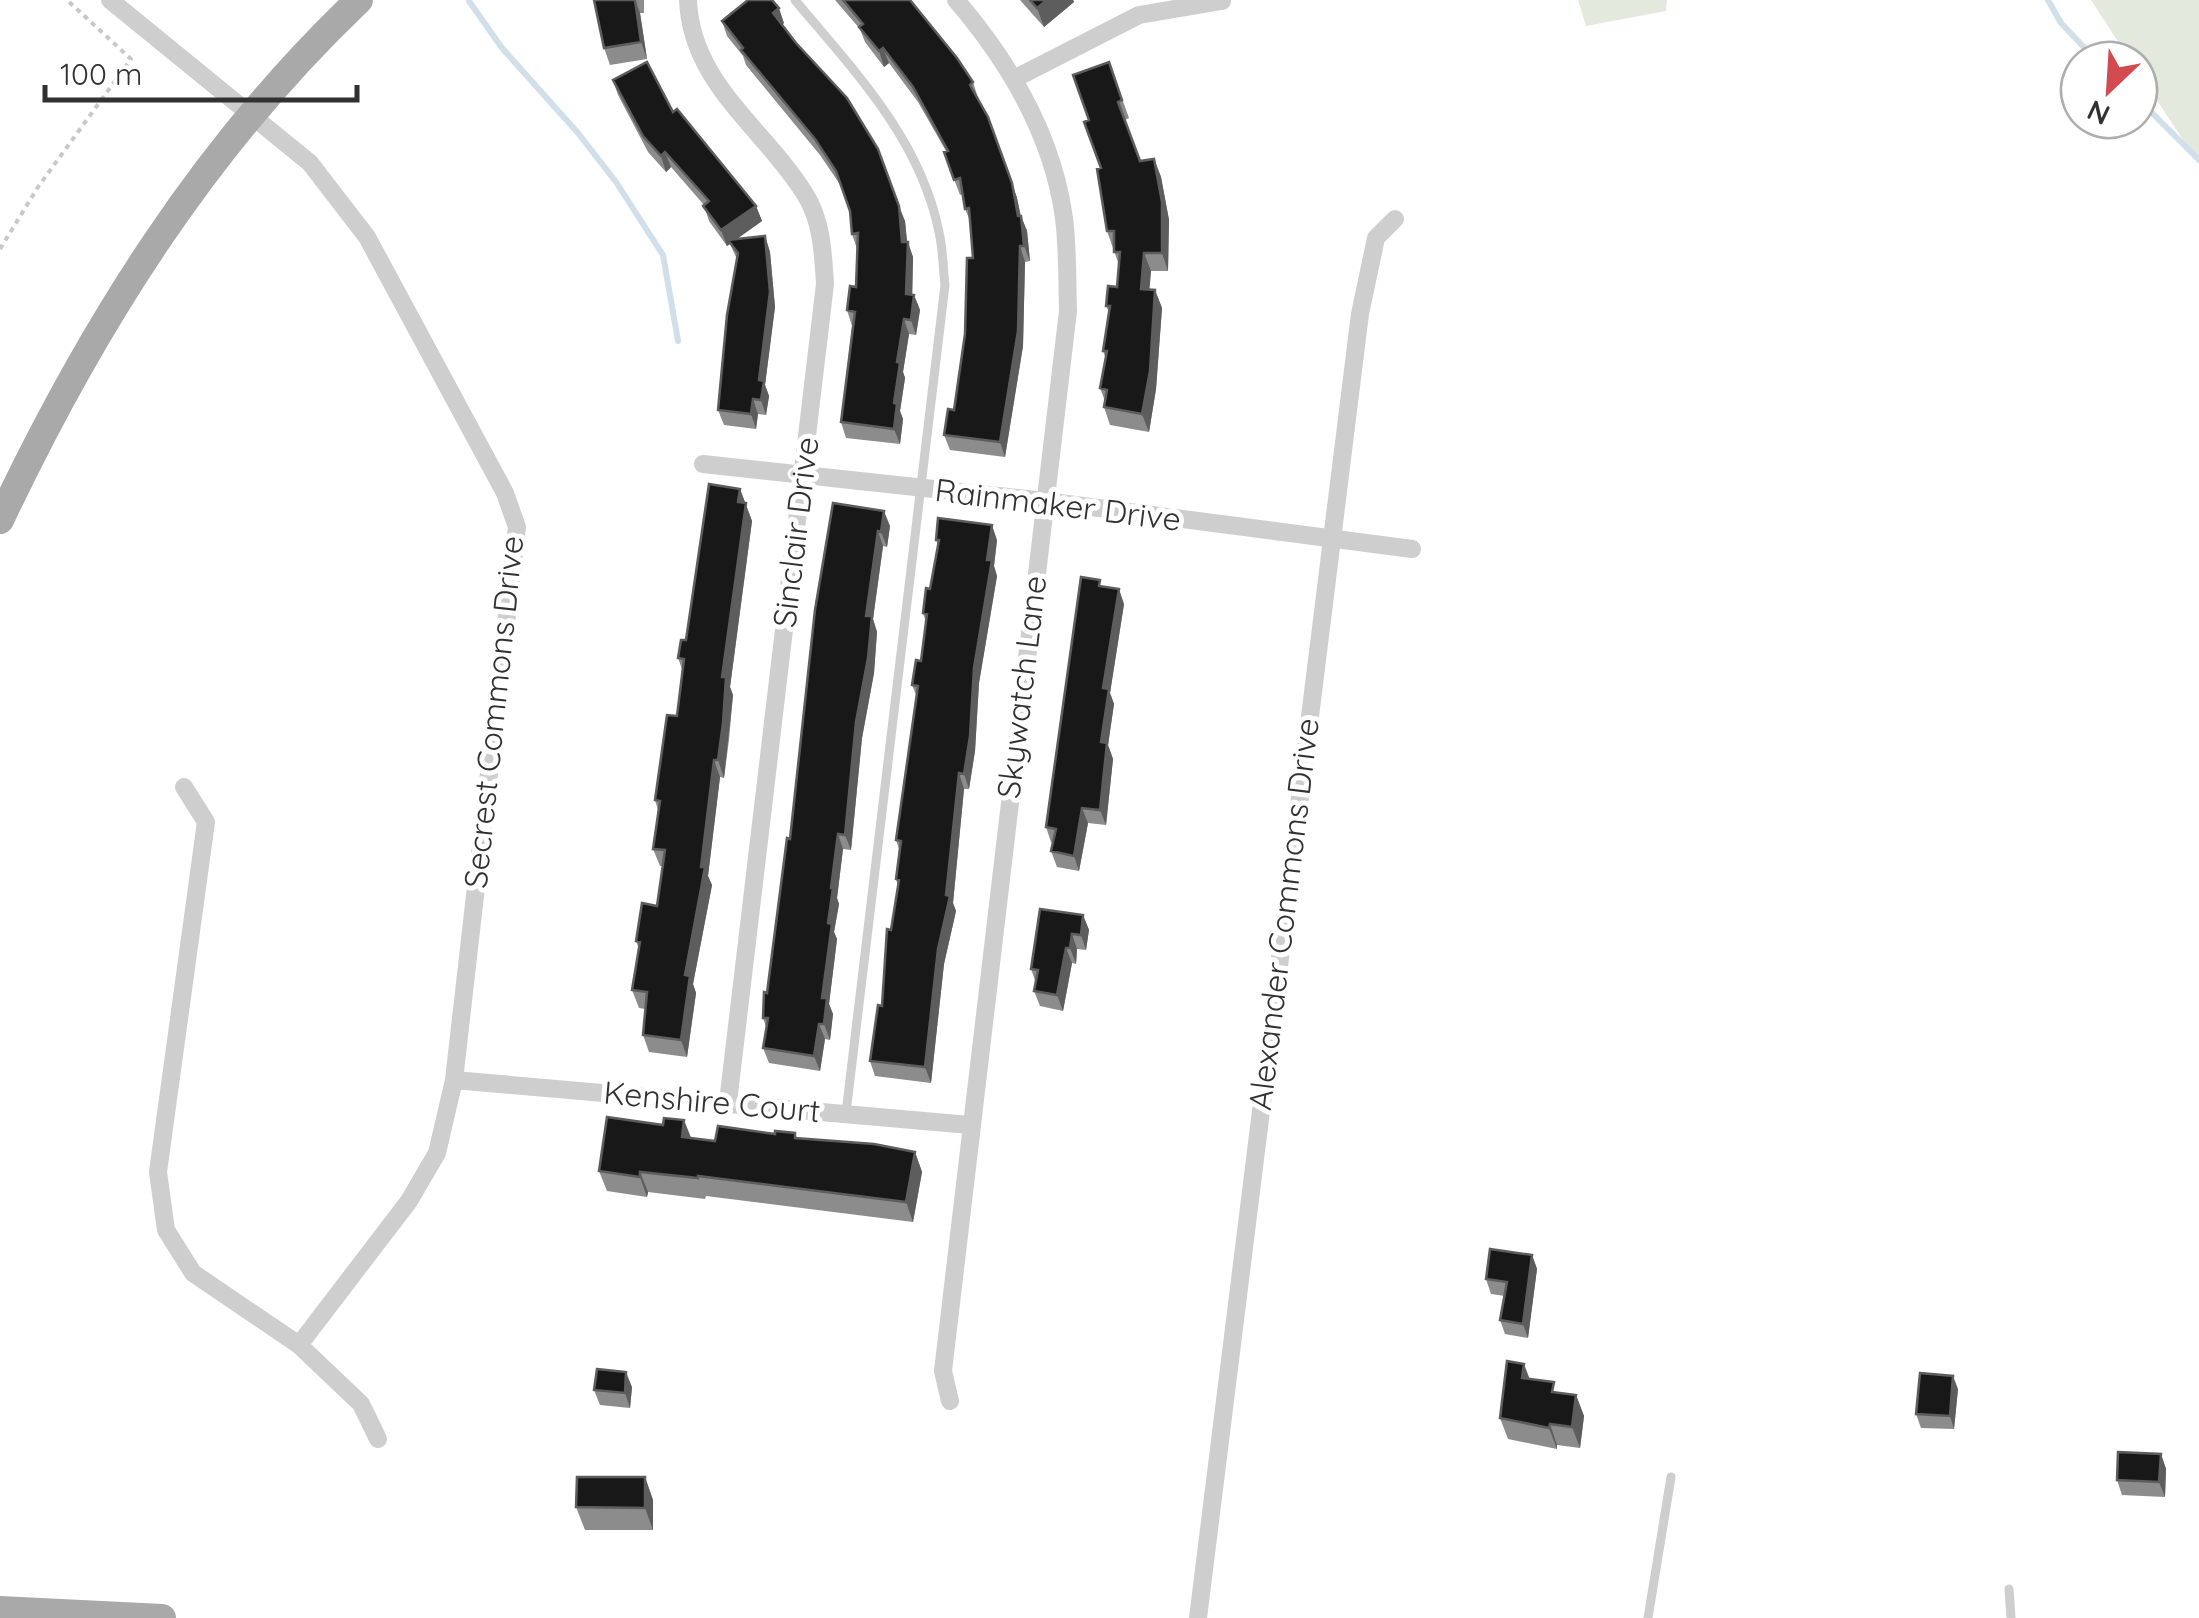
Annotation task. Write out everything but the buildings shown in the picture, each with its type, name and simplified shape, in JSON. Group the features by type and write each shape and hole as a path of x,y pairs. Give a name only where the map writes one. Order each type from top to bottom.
{"main road":[{"path":"0,520 38,439 143,259 249,116 359,0"},
{"path":"0,1610 162,1618"}],"street":[{"name":"Secrest Commons Drive","path":"110,0 310,163 367,237 505,493 517,527 454,1080 437,1153 410,1200 299,1345"},
{"name":"Sinclair Drive","path":"688,0 692,34 710,76 806,196 822,235 825,284 728,1102"},
{"name":"Skywatch Lane","path":"950,1401 942,1371 1068,311 1064,217 1039,125 1014,80 956,0"},
{"path":"1014,80 1139,15 1222,1"},
{"name":"Alexander Commons Drive","path":"1198,1618 1360,314 1376,238 1395,219"},
{"name":"Rainmaker Drive","path":"703,464 1412,549"},
{"path":"184,787 206,822 158,1172 166,1230 192,1273 299,1345 361,1404 378,1439"},
{"name":"Kenshire Court","path":"454,1080 970,1124"}],"lane":[{"path":"795,0 882,105 908,146 939,232 945,286 846,1113"},
{"path":"1648,1618 1672,1477"},
{"path":"2010,1589 2011,1618"}],"path":[{"path":"0,249 38,187 132,58 67,0"}],"shaded area":[{"path":"1578,0 1667,0 1666,11 1586,26"},
{"path":"2091,0 2199,0 2199,164 2159,103 2159,40 2117,40"}],"waterway":[{"path":"2048,0 2061,23 2077,40"},
{"path":"469,1 502,48 616,182 663,255 678,341"},
{"path":"2159,120 2199,160"}]}
